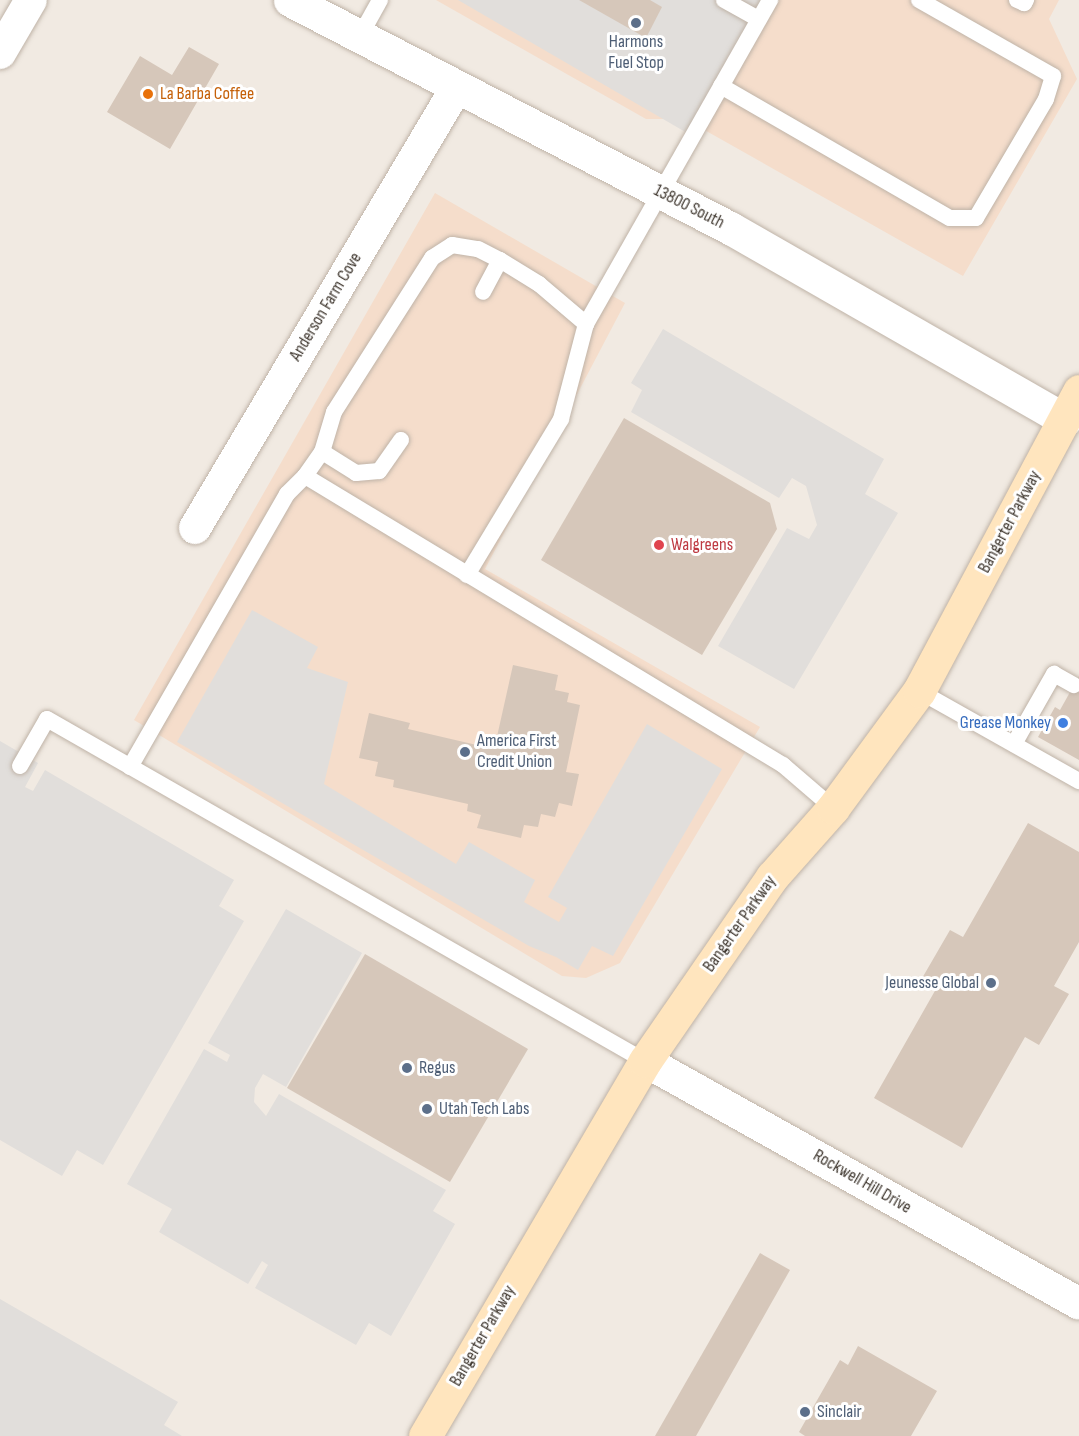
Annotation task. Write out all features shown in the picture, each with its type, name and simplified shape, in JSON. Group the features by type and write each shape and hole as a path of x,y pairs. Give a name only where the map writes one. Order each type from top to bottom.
{"main road":[{"name":"Bangerter Parkway","path":"425,1436 645,1061 772,877 833,808 919,691 1072,425 1079,391"}],"street":[{"path":"0,53 31,0"},
{"name":"13800 South","path":"290,0 730,228 1072,425"},
{"name":"Anderson Farm Cove","path":"195,528 457,87"},
{"name":"Rockwell Hill Drive","path":"645,1061 1079,1304"}],"lane":[{"path":"360,36 381,0"},
{"path":"724,0 758,19"},
{"path":"467,575 561,419 586,324 770,0"},
{"path":"721,86 950,218 976,218 1046,99 1053,76 919,0"},
{"path":"1017,0 1023,3 1026,0"},
{"path":"130,767 287,494 305,476 322,452 334,412 432,258 452,245 478,249 539,284 586,324"},
{"path":"483,292 500,260"},
{"path":"322,452 356,473 379,471 401,440"},
{"path":"305,476 783,765 833,808"},
{"path":"1014,744 1054,674 1074,686"},
{"path":"919,691 1079,781"},
{"path":"20,766 47,719 645,1061"}],"shaded area":[{"path":"436,0 1059,0 1049,19 1077,79 963,276 685,119 646,119"},
{"path":"458,0 769,0 694,137"},
{"path":"435,193 625,303 485,569 760,727 620,963 586,978 562,976 134,720"},
{"path":"663,329 884,459 865,494 898,513 794,689 718,646 787,528 809,539 817,525 806,486 792,478 779,498 631,412 642,390 631,383"},
{"path":"252,610 318,647 307,668 348,682 324,784 456,864 469,842 535,880 524,902 559,922 567,908 548,897 647,724 722,769 613,956 592,946 578,970 556,957 529,946 177,742"},
{"path":"0,741 38,763 25,787 33,791 45,770 234,880 219,906 244,921 103,1165 77,1150 62,1176 0,1140"},
{"path":"286,909 362,953 286,1087 263,1074 255,1088 254,1102 266,1116 279,1094 446,1190 433,1211 455,1224 391,1336 369,1323 356,1345 255,1288 268,1265 262,1261 248,1284 159,1232 172,1209 127,1184 204,1049 227,1062 230,1055 208,1043"},
{"path":"0,1299 178,1402 164,1425 182,1436 0,1436"}],"building":[{"name":"Harmons Fuel Stop","path":"579,0 650,0 662,7 646,38"},
{"path":"189,47 219,64 170,149 107,112 140,56 172,75"},
{"name":"Walgreens","path":"624,418 770,503 777,529 702,655 541,560"},
{"name":"America First Credit Union","path":"513,665 558,675 555,690 569,693 567,702 580,705 566,772 579,774 572,806 559,803 555,817 541,814 538,827 524,825 521,838 477,828 481,815 467,811 468,804 393,787 394,780 375,776 378,762 359,758 369,713 410,723 408,729 481,746 483,739 496,741"},
{"name":"Grease Monkey","path":"1079,676 1079,760 1038,737 1055,707 1060,710"},
{"name":"Jeunesse Global","path":"1028,823 1079,852 1079,942 1054,986 1069,994 1039,1045 1025,1037 962,1148 874,1098 936,989 921,980 950,930 963,937"},
{"name":"Regus","path":"365,954 528,1049 450,1182 287,1088"},
{"path":"760,1253 790,1270 696,1436 655,1436"},
{"path":"858,1346 937,1391 911,1436 805,1436 799,1432 840,1360 848,1365"}],"place":[{"name":"Harmons Fuel Stop","path":"636,23"},
{"name":"La Barba Coffee","path":"148,94"},
{"name":"Walgreens","path":"659,545"},
{"name":"Grease Monkey","path":"1063,723"},
{"name":"America First Credit Union","path":"465,752"},
{"name":"Jeunesse Global","path":"991,983"},
{"name":"Regus","path":"407,1068"},
{"name":"Utah Tech Labs","path":"427,1109"},
{"name":"Sinclair","path":"805,1412"}]}
